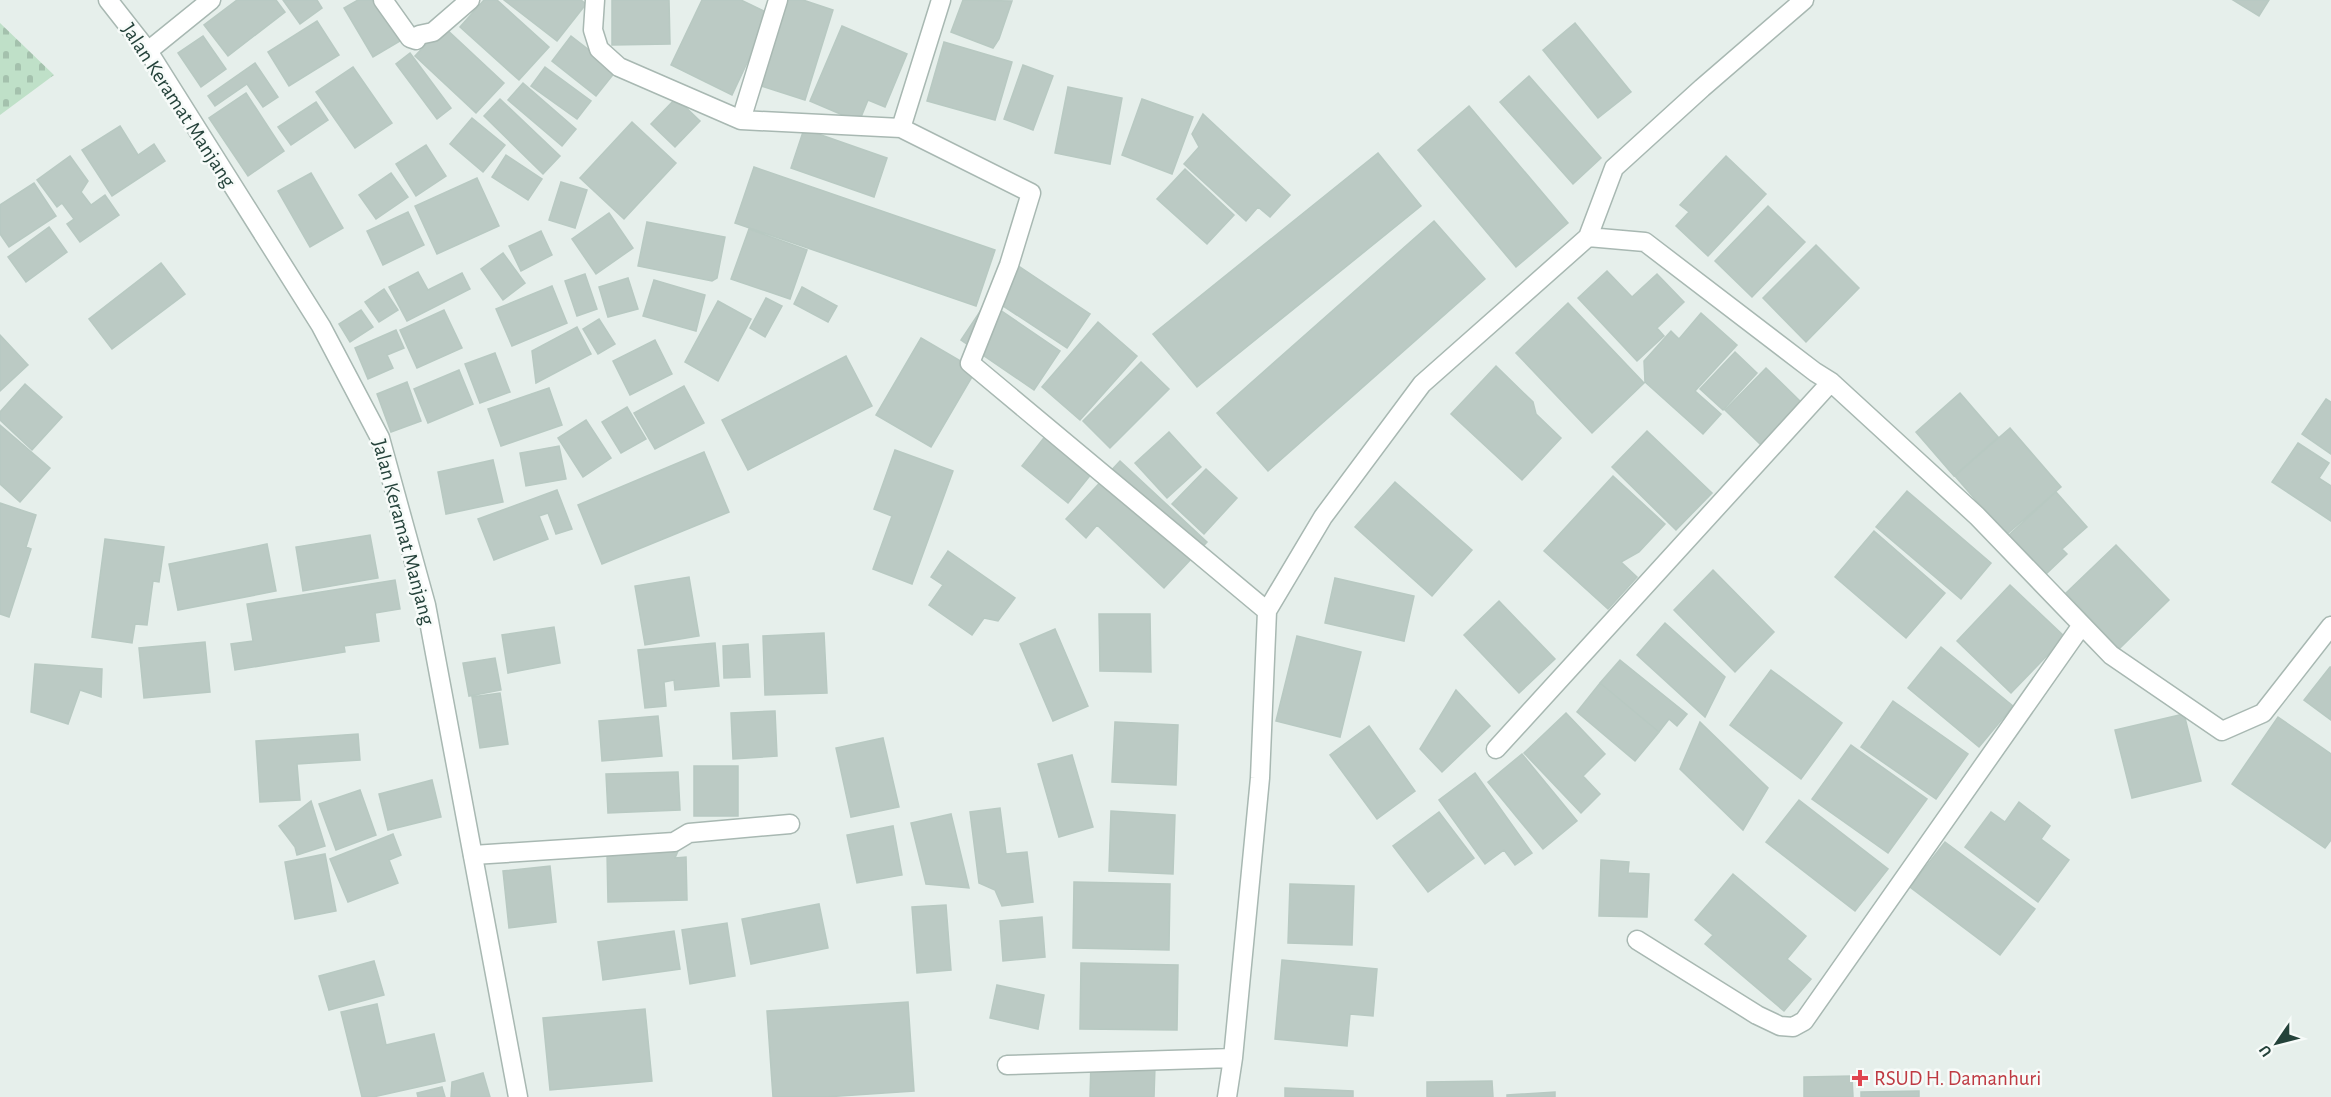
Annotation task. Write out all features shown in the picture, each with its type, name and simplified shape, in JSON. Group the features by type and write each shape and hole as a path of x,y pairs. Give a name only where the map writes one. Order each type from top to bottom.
{"street":[{"name":"Jalan Keramat Manjang","path":"108,0 148,51 321,326 380,438 426,605 518,1097"},
{"path":"148,51 211,0"},
{"path":"383,0 410,38 416,40 419,35 434,32 470,0"},
{"path":"595,0 593,30 599,49 619,67 741,120 901,128 1031,193 1009,265 970,363 1267,611"},
{"path":"741,120 778,0"},
{"path":"901,128 941,0"},
{"path":"1227,1097 1233,1058 1260,778 1267,611 1323,517 1422,384 1588,237 1614,168 1804,0"},
{"path":"1588,237 1645,242 1831,382 1977,516 2111,655 2223,731 2263,713 2331,626"},
{"path":"1496,749 1831,382"},
{"path":"1637,940 1757,1015 1780,1026 1793,1027 1804,1021 2082,625"},
{"path":"473,855 674,843 689,832 790,824"},
{"path":"1007,1065 1233,1058"}],"green space":[{"path":"0,23 54,75 0,115"}],"building":[{"path":"237,0 276,0 285,12 228,56 204,25"},
{"path":"283,0 317,0 322,8 300,24"},
{"path":"358,0 375,0 400,41 373,57 344,8"},
{"path":"484,0 497,0 549,47 519,80 460,27"},
{"path":"504,0 581,0 586,4 557,41"},
{"path":"612,0 669,0 670,44 612,45"},
{"path":"702,0 741,0 770,14 732,95 671,65"},
{"path":"785,0 803,0 833,10 805,100 758,85"},
{"path":"963,0 1012,1 999,39 993,48 951,32"},
{"path":"2233,0 2269,0 2259,16"},
{"path":"317,21 339,55 289,86 268,52"},
{"path":"1575,23 1631,92 1598,118 1543,50"},
{"path":"443,26 504,83 476,113 415,56"},
{"path":"842,26 907,54 885,107 868,100 859,122 810,101"},
{"path":"203,36 226,69 201,87 178,53"},
{"path":"571,36 616,71 596,96 552,61"},
{"path":"944,42 1012,62 995,120 927,101"},
{"path":"410,53 451,108 437,119 396,64"},
{"path":"255,63 278,97 263,107 247,84 215,106 208,96"},
{"path":"1023,65 1053,76 1033,130 1004,119"},
{"path":"353,67 392,123 355,148 316,92"},
{"path":"545,67 591,101 577,119 531,86"},
{"path":"1529,76 1601,158 1573,184 1500,102"},
{"path":"523,83 576,129 562,146 508,100"},
{"path":"1068,87 1122,98 1110,164 1055,153"},
{"path":"246,93 284,151 248,176 209,118"},
{"path":"676,98 700,121 675,147 651,124"},
{"path":"500,99 560,156 543,174 484,116"},
{"path":"1142,99 1193,117 1172,174 1122,155"},
{"path":"316,102 328,120 291,145 278,127"},
{"path":"1469,106 1568,223 1516,267 1418,150"},
{"path":"1203,114 1290,195 1270,217 1258,207 1246,221 1184,164 1199,147 1192,134"},
{"path":"472,118 505,145 483,172 450,144"},
{"path":"632,122 676,163 624,219 580,178"},
{"path":"120,126 138,155 154,144 165,161 112,196 82,150"},
{"path":"804,129 887,158 874,197 791,168"},
{"path":"426,145 446,176 416,196 396,164"},
{"path":"1378,153 1421,206 1197,387 1153,334"},
{"path":"506,155 542,179 528,200 492,177"},
{"path":"70,156 88,181 81,192 91,205 105,195 119,215 80,242 67,224 74,219 62,203 57,207 37,180"},
{"path":"1726,156 1766,194 1708,256 1676,226 1689,212 1680,205"},
{"path":"754,167 995,250 976,306 735,223"},
{"path":"1185,169 1234,215 1207,244 1157,199"},
{"path":"311,173 343,228 310,247 278,191"},
{"path":"391,173 408,197 376,219 359,195"},
{"path":"477,178 499,226 437,254 415,206"},
{"path":"561,182 587,190 575,228 549,220"},
{"path":"34,183 56,216 9,247 0,234 0,205"},
{"path":"1768,206 1805,242 1752,297 1715,261"},
{"path":"408,212 424,245 383,265 367,231"},
{"path":"609,213 633,248 596,274 572,239"},
{"path":"1434,221 1485,279 1268,471 1217,413"},
{"path":"647,222 725,237 717,278 712,281 638,266"},
{"path":"49,227 67,252 26,282 8,257"},
{"path":"749,229 807,250 790,299 731,279"},
{"path":"541,231 552,255 521,271 509,246"},
{"path":"1816,245 1859,288 1806,342 1763,298"},
{"path":"503,253 525,283 503,300 481,269"},
{"path":"1011,261 1090,314 1067,348 988,296"},
{"path":"161,263 185,294 112,349 89,319"},
{"path":"1607,271 1632,297 1657,274 1684,302 1657,328 1664,336 1637,361 1578,298"},
{"path":"418,272 428,290 462,273 470,289 407,321 389,287"},
{"path":"585,274 597,309 577,316 565,281"},
{"path":"628,278 638,309 608,317 599,287"},
{"path":"654,280 705,295 696,331 643,316"},
{"path":"552,286 567,323 512,346 496,309"},
{"path":"802,287 837,306 828,322 794,304"},
{"path":"384,289 398,310 379,322 365,302"},
{"path":"766,298 782,306 765,337 750,328"},
{"path":"718,301 751,319 718,381 685,362"},
{"path":"987,301 1060,351 1034,390 961,340"},
{"path":"1568,303 1644,383 1592,433 1516,353"},
{"path":"361,310 373,327 350,342 339,324"},
{"path":"444,310 462,348 417,368 400,330"},
{"path":"1701,313 1737,345 1695,391 1721,414 1703,434 1645,382 1644,361 1671,331 1679,339"},
{"path":"599,319 615,344 598,354 583,329"},
{"path":"1098,322 1137,356 1080,420 1042,387"},
{"path":"577,327 591,354 536,383 532,351"},
{"path":"396,330 404,348 387,355 393,368 368,379 355,348"},
{"path":"0,335 28,365 0,391"},
{"path":"921,338 976,370 931,447 876,415"},
{"path":"655,340 672,374 630,395 613,361"},
{"path":"1735,352 1757,373 1723,410 1700,389"},
{"path":"495,353 510,392 480,403 465,364"},
{"path":"846,356 872,406 748,470 722,420"},
{"path":"1141,362 1169,389 1110,448 1083,421"},
{"path":"1496,366 1533,402 1536,414 1561,438 1522,480 1451,414"},
{"path":"1766,368 1802,403 1761,445 1725,410"},
{"path":"459,370 473,404 428,423 414,389"},
{"path":"407,382 421,421 391,432 377,394"},
{"path":"25,384 62,417 32,450 0,420 0,412"},
{"path":"684,386 704,423 655,449 634,413"},
{"path":"549,388 562,425 501,446 488,409"},
{"path":"1960,393 1998,437 1954,476 1916,432"},
{"path":"2326,399 2331,402 2331,454 2302,434"},
{"path":"627,407 646,439 621,453 602,422"},
{"path":"586,420 611,458 583,477 558,438"},
{"path":"0,425 50,468 20,502 0,484"},
{"path":"2010,428 2061,487 2006,535 1955,476"},
{"path":"1050,430 1096,468 1068,503 1022,466"},
{"path":"1647,431 1712,493 1676,530 1612,467"},
{"path":"1169,432 1201,467 1167,498 1135,463"},
{"path":"2298,443 2329,463 2319,478 2331,486 2331,521 2272,482"},
{"path":"559,446 566,479 526,486 520,453"},
{"path":"895,450 953,471 912,584 873,569 892,516 874,509"},
{"path":"704,452 729,512 602,564 578,505"},
{"path":"493,460 503,502 446,514 438,472"},
{"path":"1120,461 1207,542 1164,588 1097,525 1086,538 1066,519"},
{"path":"1206,469 1237,498 1204,534 1172,504"},
{"path":"1613,476 1665,524 1639,552 1621,562 1637,577 1608,609 1544,551"},
{"path":"1395,482 1472,550 1432,596 1355,527"},
{"path":"557,490 572,529 556,534 548,513 539,516 548,539 494,560 478,519"},
{"path":"1907,491 1991,563 1961,599 1876,527"},
{"path":"2056,492 2087,527 2062,549 2067,554 2045,575 2009,535"},
{"path":"0,503 36,515 26,547 31,549 9,617 0,614"},
{"path":"1874,531 1945,593 1906,638 1835,577"},
{"path":"370,535 378,578 303,591 296,547"},
{"path":"105,539 164,547 159,582 153,581 147,625 135,624 132,643 92,637"},
{"path":"267,544 276,591 178,610 169,564"},
{"path":"2116,545 2169,600 2119,649 2066,593"},
{"path":"948,551 1015,598 998,621 984,618 972,635 929,605 943,585 931,577"},
{"path":"1713,570 1774,632 1735,672 1674,610"},
{"path":"689,577 699,636 645,645 635,586"},
{"path":"1335,578 1414,596 1404,641 1325,623"},
{"path":"395,580 400,609 375,613 379,641 344,646 345,652 235,670 231,644 253,641 247,604"},
{"path":"2010,585 2065,637 2011,693 1957,641"},
{"path":"1499,601 1555,659 1519,693 1464,635"},
{"path":"1099,614 1150,614 1151,672 1100,671"},
{"path":"1665,623 1725,677 1705,717 1637,655"},
{"path":"554,627 560,663 508,673 502,635"},
{"path":"1055,629 1088,706 1053,721 1020,644"},
{"path":"824,633 827,693 765,695 763,636"},
{"path":"1297,636 1361,652 1340,737 1276,721"},
{"path":"205,642 210,692 144,698 139,648"},
{"path":"715,643 719,686 675,690 674,680 664,682 666,706 645,708 638,650"},
{"path":"748,644 750,677 724,678 723,646"},
{"path":"1941,647 2013,706 1979,747 1908,688"},
{"path":"495,658 501,690 469,696 463,663"},
{"path":"1620,660 1687,714 1677,726 1669,719 1659,732 1600,683"},
{"path":"35,664 102,669 101,697 80,690 68,724 31,712"},
{"path":"2331,667 2331,720 2304,700"},
{"path":"1771,670 1842,723 1801,779 1730,725"},
{"path":"1600,683 1659,732 1635,761 1577,712"},
{"path":"1456,690 1490,726 1442,772 1420,749"},
{"path":"500,693 508,744 480,748 472,697"},
{"path":"1893,701 1968,754 1936,799 1861,747"},
{"path":"775,711 777,756 733,759 731,713"},
{"path":"1566,713 1605,754 1583,776 1600,794 1581,813 1524,753"},
{"path":"2184,714 2201,781 2132,798 2115,730"},
{"path":"658,716 662,756 602,761 599,721"},
{"path":"2278,717 2331,754 2331,840 2325,848 2232,784"},
{"path":"1115,722 1178,725 1176,785 1112,782"},
{"path":"1700,722 1768,788 1743,830 1680,769"},
{"path":"1369,726 1415,791 1377,819 1330,755"},
{"path":"358,734 360,760 297,764 300,800 260,802 256,741"},
{"path":"883,738 899,807 851,817 836,748"},
{"path":"1851,745 1927,799 1888,853 1812,799"},
{"path":"1522,754 1577,821 1543,849 1488,782"},
{"path":"1072,755 1093,827 1059,837 1038,764"},
{"path":"694,766 738,766 738,816 694,816"},
{"path":"678,772 680,810 608,813 606,774"},
{"path":"1475,773 1532,853 1515,865 1504,850 1485,864 1439,800"},
{"path":"432,780 441,817 388,830 379,794"},
{"path":"360,790 376,835 336,850 319,804"},
{"path":"1799,800 1888,869 1855,911 1766,842"},
{"path":"311,801 325,846 297,855 295,847 279,826"},
{"path":"2019,802 2050,826 2041,839 2069,860 2038,902 1965,847 1991,812 2005,822"},
{"path":"1000,808 1006,854 1027,852 1033,902 1002,906 995,890 979,883 970,812"},
{"path":"1111,811 1175,815 1173,874 1109,871"},
{"path":"1439,812 1474,858 1428,892 1393,846"},
{"path":"951,814 969,888 926,884 911,823"},
{"path":"893,826 902,875 857,883 847,835"},
{"path":"393,834 401,855 389,860 398,883 348,902 330,859"},
{"path":"1945,842 2035,909 2000,955 1910,887"},
{"path":"678,851 675,858 686,857 687,900 608,902 607,853"},
{"path":"325,854 336,911 295,919 285,862"},
{"path":"1601,860 1629,862 1628,873 1649,874 1647,917 1599,916"},
{"path":"550,866 556,922 509,928 503,871"},
{"path":"1733,874 1806,936 1787,959 1811,979 1784,1011 1705,944 1713,935 1695,920"},
{"path":"1074,882 1170,884 1169,950 1073,948"},
{"path":"1290,884 1354,886 1352,945 1288,943"},
{"path":"819,904 828,948 751,964 742,919"},
{"path":"946,905 951,970 917,973 912,907"},
{"path":"1042,917 1045,957 1003,961 1000,921"},
{"path":"727,923 735,976 690,984 682,930"},
{"path":"674,931 680,969 603,980 598,942"},
{"path":"1282,960 1377,969 1373,1016 1350,1014 1347,1046 1275,1039"},
{"path":"374,961 384,995 329,1010 319,976"},
{"path":"1081,963 1178,965 1177,1030 1080,1029"},
{"path":"997,985 1044,995 1038,1029 990,1018"},
{"path":"908,1002 914,1091 825,1097 773,1097 767,1011"},
{"path":"377,1004 386,1045 434,1034 445,1081 373,1097 362,1097 341,1012"},
{"path":"645,1009 652,1081 550,1090 543,1018"},
{"path":"1091,1062 1155,1066 1154,1097 1090,1097"},
{"path":"483,1073 490,1097 451,1097 452,1082"},
{"path":"1852,1076 1853,1097 1804,1097 1804,1077"},
{"path":"1492,1081 1493,1097 1427,1097 1427,1082"},
{"path":"442,1087 445,1097 418,1097 417,1093"},
{"path":"1285,1088 1353,1091 1353,1097 1285,1097"},
{"path":"1919,1091 1919,1097 1861,1097 1861,1092"},
{"path":"1555,1092 1555,1097 1507,1097 1507,1095"}],"place":[{"name":"RSUD H. Damanhuri","path":"1860,1078"}]}
